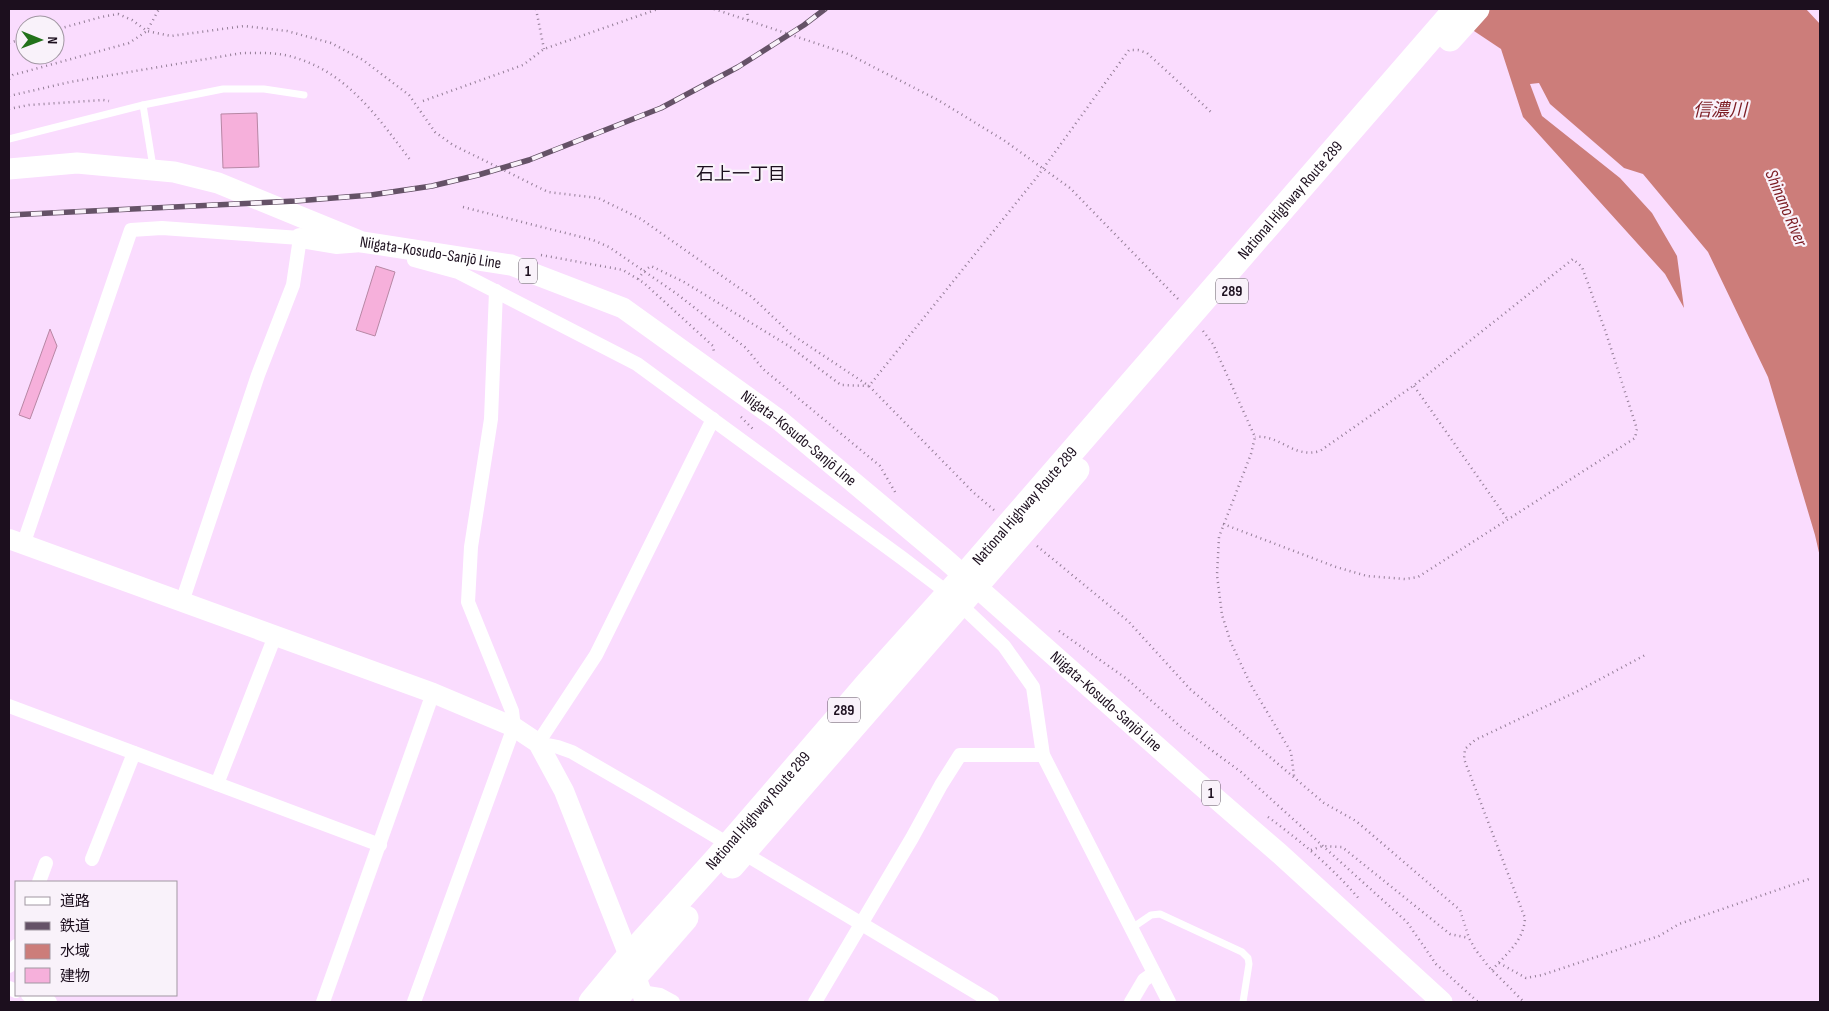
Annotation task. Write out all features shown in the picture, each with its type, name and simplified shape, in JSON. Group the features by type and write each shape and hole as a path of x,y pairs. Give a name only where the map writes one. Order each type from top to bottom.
{"highway":[{"name":"National Highway Route 289","path":"968,582 1456,9"},
{"name":"National Highway Route 289","path":"613,1002 637,981 750,832 968,582 1477,9"},
{"name":"National Highway Route 289","path":"591,1002 637,981"}],"main road":[{"name":"Niigata-Kosudo-Sanjō Line","path":"9,169 77,163 174,172 218,183 362,242 511,265 623,308 780,420 1280,854 1442,1002"}],"street":[{"path":"992,1002 580,757 558,747 538,743 514,727 434,693 16,542 131,230 162,228 300,238 336,244 362,242 392,255 430,263 458,272 637,364 902,558 968,582 1004,646 1033,687 1043,755 1169,1002"},
{"path":"182,602 258,375 293,285 300,238"},
{"path":"414,1002 514,727 512,710 468,602 471,547 491,419 496,291"},
{"path":"538,743 596,656 712,419"},
{"path":"217,784 275,636"},
{"path":"323,1002 434,693"},
{"path":"9,706 380,845"},
{"path":"538,743 564,791 637,981 673,1002"},
{"path":"92,859 134,753"},
{"path":"815,1002 960,755 1043,755"},
{"path":"40,881 46,863"},
{"path":"9,966 15,949"},
{"path":"1131,1002 1144,980 1154,973"},
{"path":"31,996 50,1002"}],"lane":[{"path":"9,139 143,105 223,89 264,89 304,95"},
{"path":"143,105 154,170"},
{"path":"1132,928 1151,915 1160,914 1242,952 1248,958 1249,964 1243,1002"}],"path":[{"path":"9,79 13,76 130,43 147,31 159,9"},
{"path":"536,9 544,49"},
{"path":"423,101 522,65 544,49 658,9"},
{"path":"714,9 856,58 938,100 1005,141 1070,188 1181,302"},
{"path":"747,9 748,20"},
{"path":"65,27 101,16 118,14 132,20 147,31 171,36 244,26 287,31 331,44 363,60 409,95 435,132 453,145 548,192 598,198 641,219 752,297 791,334 869,386 973,492 995,511"},
{"path":"869,386 1043,168 1129,50 1147,53 1211,112"},
{"path":"9,109 29,105 103,100 131,108"},
{"path":"463,207 593,240 609,247 677,294 746,348 763,370 880,466 898,499"},
{"path":"1223,524 1336,567 1367,576 1404,579 1418,577 1635,438 1637,429 1605,330 1582,267 1573,259 1413,386 1320,451 1310,454 1299,452 1269,438 1255,437"},
{"path":"638,279 651,266 684,282 789,346 841,385 869,386"},
{"path":"1202,330 1214,344 1255,437 1251,454 1219,537 1217,575 1222,615 1231,643 1251,685 1291,752 1294,778"},
{"path":"1413,386 1508,520"},
{"path":"1032,542 1128,621 1190,689 1324,803 1356,821 1460,910 1469,938 1492,970 1524,1002"},
{"path":"1059,631 1127,679 1183,729 1240,772 1407,922 1436,964 1478,1002"},
{"path":"1492,970 1520,940 1525,918 1464,759 1465,749 1475,740 1578,691 1647,654"},
{"path":"1311,850 1322,846 1342,847 1450,934 1469,938"},
{"path":"1498,963 1526,978 1542,975 1659,936 1679,924 1812,878"}],"water":[{"name":"信濃川","path":"1441,9 1806,9 1820,24 1820,557 1768,377 1708,252 1643,174 1624,168 1550,104 1539,83 1530,84 1542,116 1620,178 1652,213 1677,256 1684,308 1665,274 1523,117 1501,49"}],"building":[{"path":"257,113 259,167 223,168 221,114"},
{"path":"376,266 395,272 375,336 356,330"},
{"path":"50,329 57,346 30,419 19,415"}],"railway":[{"path":"9,215 296,201 371,195 432,186 478,175 529,160 661,108 738,67 804,25 825,9"}],"district":[{"name":"石上一丁目","path":"741,174"}],"water label":[{"name":"Shinano River","path":"1786,208"}]}
